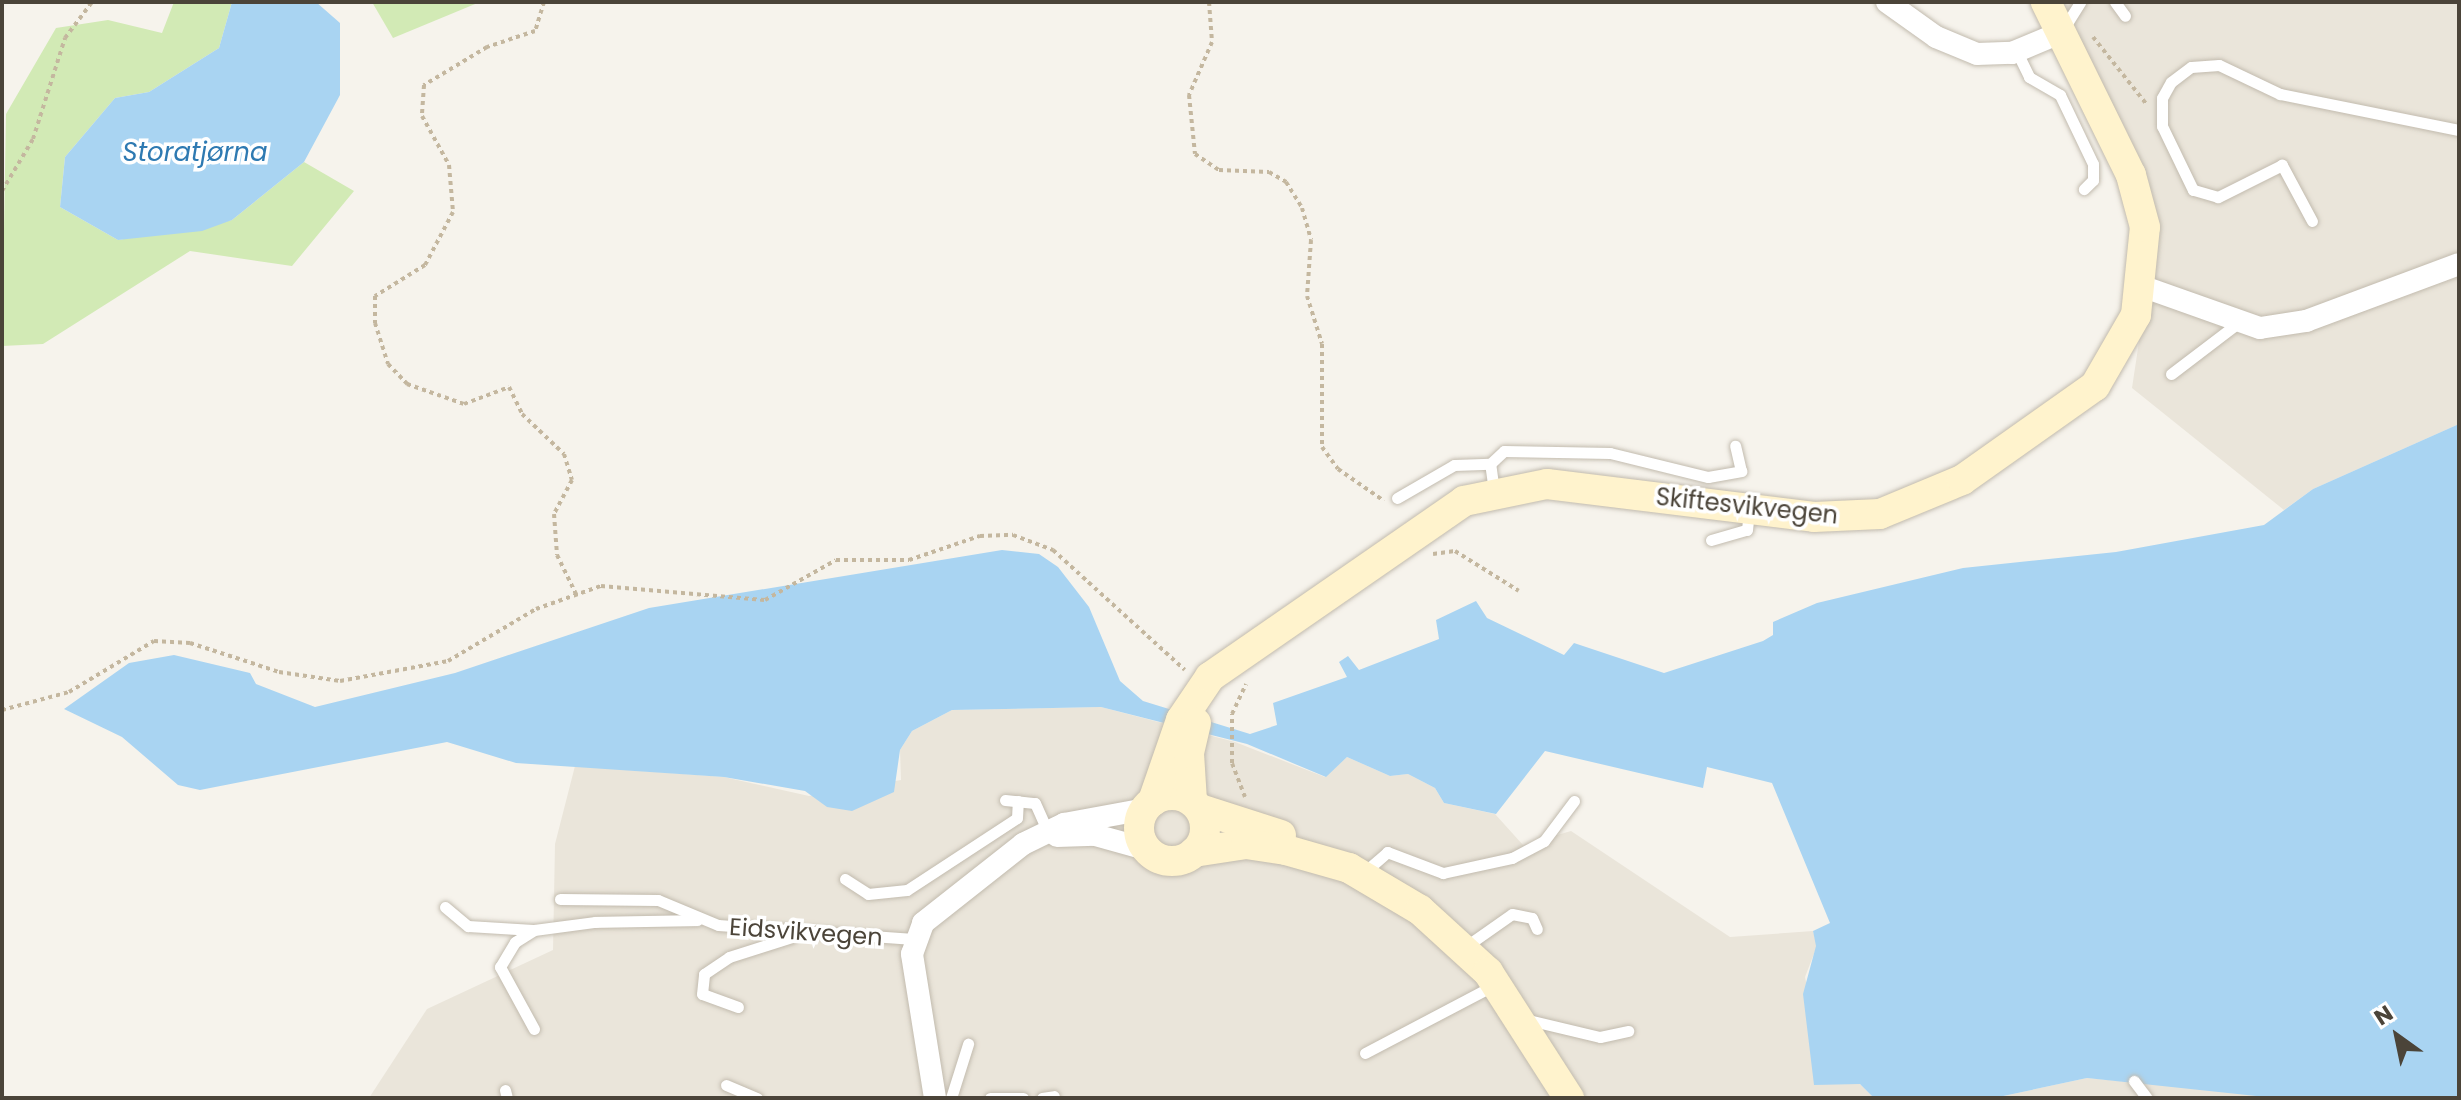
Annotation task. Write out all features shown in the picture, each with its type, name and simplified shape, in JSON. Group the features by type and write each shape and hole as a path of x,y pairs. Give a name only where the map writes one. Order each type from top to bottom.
{"main road":[{"name":"Skiftesvikvegen","path":"1174,797 1210,693 1227,671 1426,522 1492,478 1750,509 1851,517 1936,495 2095,386 2126,341 2144,287 2140,200 2046,2"},
{"path":"1174,797 1139,827 1146,849 1166,861 1194,852 1246,844 1355,872"},
{"path":"1174,797 1206,829 1194,852"},
{"path":"1174,797 1343,857 1355,872 1465,947 1519,1018 1569,1098"}],"street":[{"path":"1887,2 1913,12 1965,51 2017,52 2062,32"},
{"path":"2144,287 2238,323 2306,321 2459,264"},
{"path":"935,1098 914,939 977,874 1048,833 1174,797"},
{"path":"1048,833 1095,835 1146,849"}],"lane":[{"path":"2062,32 2080,2"},
{"path":"2115,2 2125,16"},
{"path":"2017,52 2029,77 2060,95 2093,164 2093,180 2084,189"},
{"path":"2312,221 2282,165 2218,197 2193,190 2170,152 2161,115 2171,82 2210,64 2280,94 2459,130"},
{"path":"2171,374 2238,323"},
{"path":"1397,498 1454,465 1492,478 1504,451 1577,449 1708,477 1741,471 1735,446"},
{"path":"1711,540 1747,530 1750,509"},
{"path":"845,879 868,894 907,890 1017,818 1011,800 1040,808 1048,833"},
{"path":"1355,872 1387,852 1443,873 1512,858 1544,841 1574,801"},
{"name":"Eidsvikvegen","path":"560,899 658,900 698,920"},
{"name":"Eidsvikvegen","path":"445,907 468,926 534,930 698,920 796,936 914,939"},
{"path":"1465,947 1512,914 1532,918 1537,929"},
{"path":"534,930 501,956 500,967 534,1029"},
{"path":"738,1007 702,994 704,974 729,957 796,936"},
{"path":"1365,1053 1483,991"},
{"path":"1519,1018 1600,1037 1628,1031"},
{"path":"951,1098 968,1044"},
{"path":"2134,1081 2147,1098"},
{"path":"726,1085 757,1098"},
{"path":"990,1098 1023,1098"}],"path":[{"path":"2,191 33,139 65,38 92,2"},
{"path":"544,2 535,31 487,47 424,85 422,116 449,165 453,212 425,265 375,296 375,323 388,364 407,384 464,404 509,387 522,414 564,454 572,480 554,514 557,555 577,596"},
{"path":"1209,2 1212,42 1189,95 1195,154 1219,170 1269,172 1286,182 1302,208 1311,240 1307,296 1322,344 1322,447 1362,486 1386,502 1397,498"},
{"path":"2099,46 2130,90 2161,115"},
{"path":"2,710 69,692 154,641 190,643 279,672 340,681 448,661 536,609 617,583 765,600 836,560 909,560 980,536 1013,535 1053,550 1210,693 1232,763"},
{"path":"1428,555 1455,551 1519,591"}],"shaded area":[{"path":"2053,2 2459,2 2459,424 2313,489 2284,510 2132,388 2157,222"},
{"path":"1101,707 1235,742 1325,777 1347,757 1390,776 1408,774 1435,788 1444,803 1495,814 1523,845 1571,831 1730,937 1813,931 1817,946 1805,977 1826,1080 1860,1084 1874,1098 369,1098 427,1009 553,950 555,844 575,766 724,777 809,796 901,780 900,750 912,731 952,710"},
{"path":"2087,1078 2270,1095 2275,1098 1994,1098"}],"green space":[{"path":"174,2 232,2 219,48 149,92 115,98 65,157 60,207 118,240 232,220 304,162 354,191 292,266 190,251 43,344 2,346 6,114 56,28 108,20 162,33"},
{"path":"372,2 480,2 393,38"}],"water":[{"name":"Storatjørna","path":"232,2 316,2 340,23 340,95 304,162 232,220 202,231 118,240 60,207 65,157 115,98 149,92 219,48"},
{"path":"2459,424 2459,1098 2275,1098 2087,1078 1994,1098 1874,1098 1860,1084 1814,1085 1803,994 1816,946 1813,931 1830,923 1772,783 1707,767 1703,788 1545,751 1496,814 1444,803 1435,788 1408,774 1390,776 1347,757 1326,777 1247,744 1101,707 952,710 912,731 900,750 894,792 852,811 827,807 805,791 724,777 516,763 447,742 200,790 178,785 122,737 64,709 129,663 174,655 250,673 256,684 315,707 455,673 649,608 1002,550 1039,554 1058,567 1089,607 1120,681 1143,701 1250,734 1277,725 1273,703 1347,677 1339,662 1348,656 1359,670 1439,639 1436,620 1476,601 1487,618 1564,655 1574,643 1664,673 1763,641 1773,635 1773,622 1817,603 1963,568 2116,552 2264,525 2313,489"}]}
